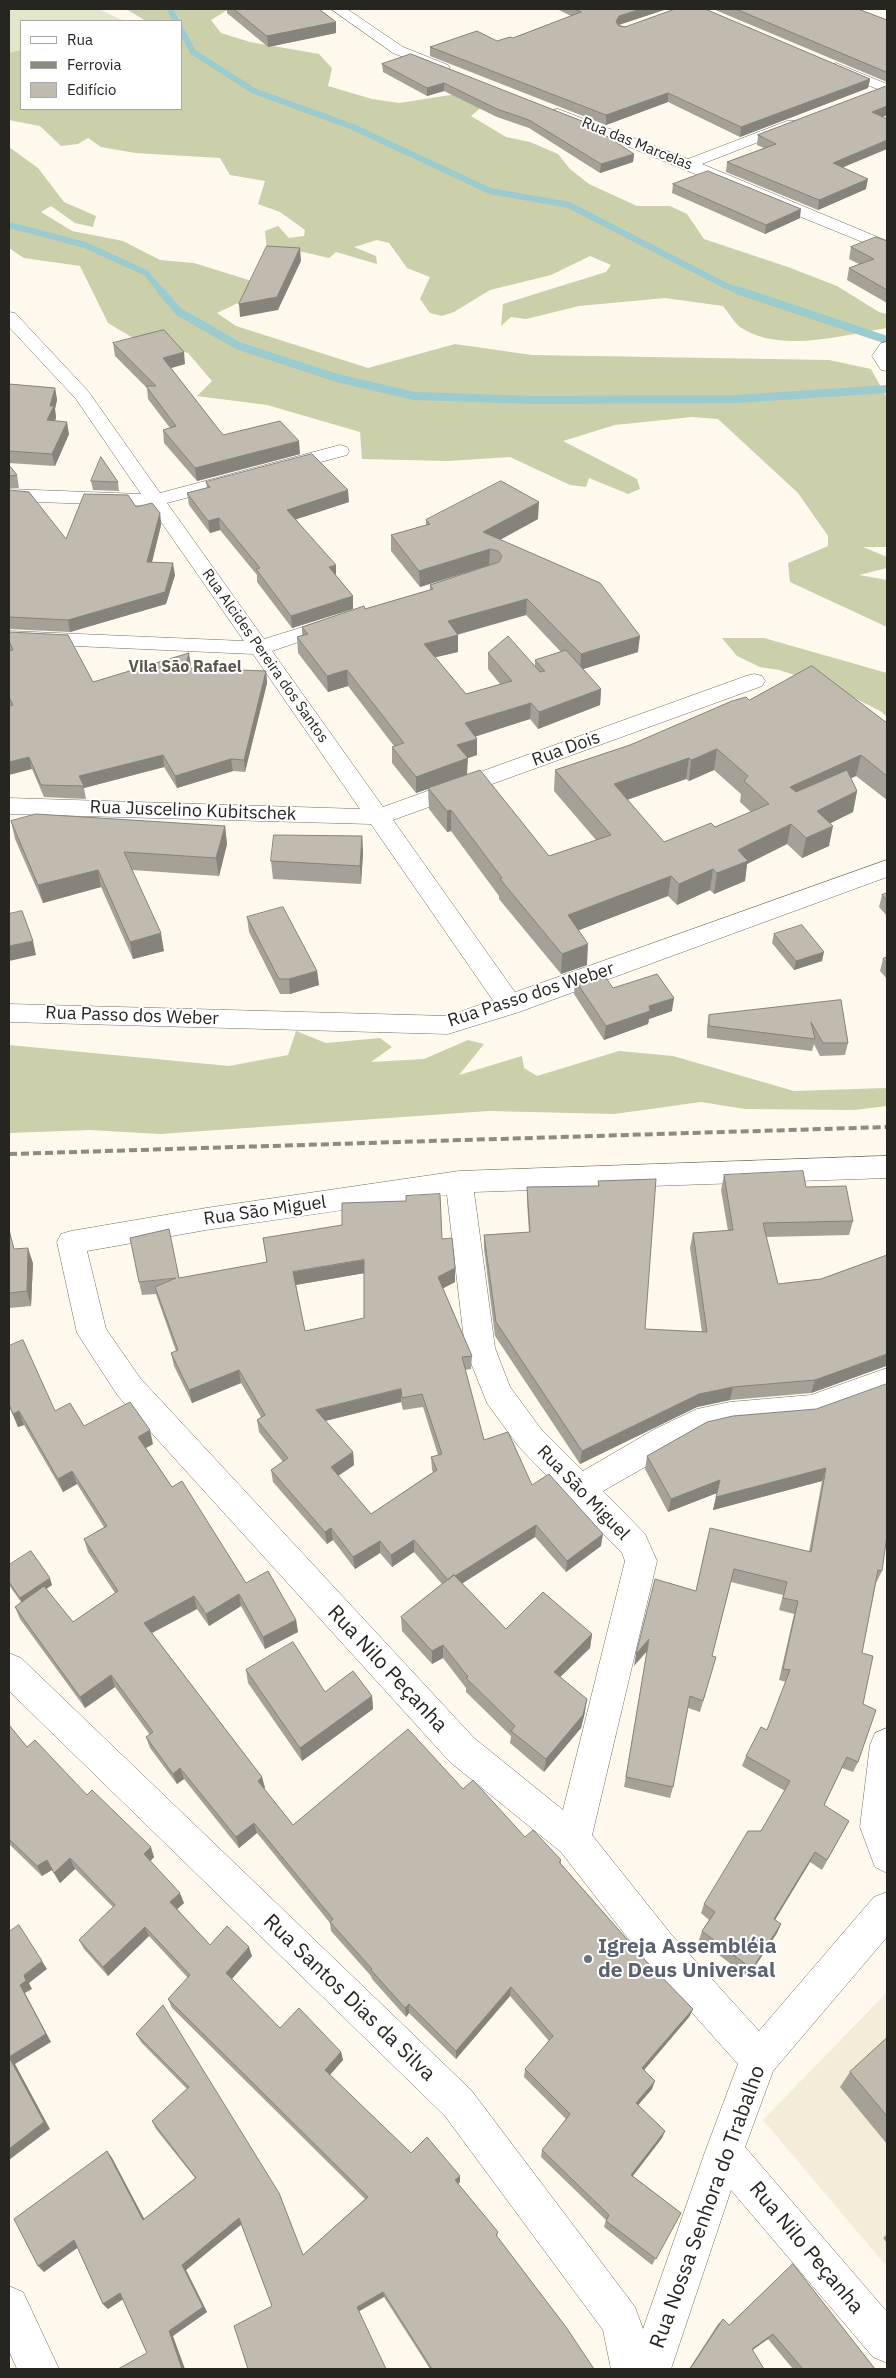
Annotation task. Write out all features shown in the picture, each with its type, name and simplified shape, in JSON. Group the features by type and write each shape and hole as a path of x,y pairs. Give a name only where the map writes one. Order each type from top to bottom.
{"street":[{"path":"338,9 398,50 461,75"},
{"path":"824,62 887,88"},
{"path":"868,95 887,88"},
{"name":"Rua das Marcelas","path":"543,107 688,164 887,247"},
{"path":"688,164 805,120"},
{"name":"Rua Alcides Pereira dos Santos","path":"9,317 82,395 510,1006"},
{"path":"887,347 881,356 887,366"},
{"path":"54,393 82,395"},
{"path":"9,495 156,500 340,451"},
{"path":"9,637 260,648 361,615"},
{"name":"Rua Dois","path":"378,816 754,681"},
{"name":"Rua Juscelino Kubitschek","path":"9,806 378,816"},
{"name":"Rua Passo dos Weber","path":"9,1013 448,1026 510,1006 887,868"},
{"name":"Rua São Miguel","path":"71,1242 206,1219 459,1182 887,1167"},
{"name":"Rua São Miguel","path":"459,1182 480,1348 498,1394 530,1438 634,1544 641,1561 573,1840"},
{"name":"Rua Nilo Peçanha","path":"71,1242 92,1333 129,1387 462,1750 573,1840 657,1946 759,2059"},
{"path":"580,1489 697,1422 730,1415 811,1408 887,1381"},
{"name":"Rua Santos Dias da Silva","path":"9,1668 458,2103 621,2321 632,2369"},
{"path":"887,1745 877,1827 887,1855"},
{"name":"Rua Nossa Senhora do Trabalho","path":"650,2369 724,2152 759,2059 887,1910"},
{"name":"Rua Nilo Peçanha","path":"724,2152 887,2343"},
{"path":"9,2306 38,2369"}],"shaded area":[{"path":"887,1992 887,2267 763,2120"}],"green space":[{"path":"9,9 99,9 122,20 20,20 20,55 9,58"},
{"path":"126,9 229,9 211,20 221,33 250,42 319,54 332,68 328,86 372,99 399,103 463,93 488,102 471,116 506,137 530,142 558,154 570,169 589,184 637,206 670,206 687,214 704,239 788,267 837,286 879,312 887,314 887,328 832,338 792,341 773,340 756,335 740,327 723,306 665,298 579,306 526,319 511,317 501,326 503,304 606,272 611,265 590,256 551,275 490,290 454,312 442,316 430,313 420,299 430,277 407,268 389,243 377,240 354,247 376,256 377,264 336,252 329,258 290,249 267,251 265,231 278,226 289,238 304,236 305,230 280,212 258,204 265,181 230,175 220,158 135,153 101,147 88,138 78,144 61,146 40,126 9,120 9,53 20,50 20,110 182,110 182,20 144,20"},
{"path":"9,147 38,168 64,202 96,216 93,227 75,223 51,206 41,212 72,231 123,241 160,260 194,263 255,282 284,281 217,313 236,326 368,368 455,344 532,355 829,360 871,369 887,398 887,547 863,547 887,557 887,568 859,575 887,580 887,627 790,582 788,563 828,546 828,536 798,493 718,419 692,417 615,425 563,441 637,479 640,489 628,494 589,478 586,487 570,485 510,457 448,461 362,459 360,432 267,405 197,396 212,381 188,353 138,341 108,323 80,266 24,258 9,248"},
{"path":"722,638 764,638 887,673 887,717 882,712 835,688 779,670 760,667 737,656"},
{"path":"296,1031 326,1043 380,1038 392,1047 371,1062 424,1059 468,1040 484,1044 459,1075 522,1056 524,1068 537,1076 619,1051 673,1056 794,1091 887,1088 887,1106 854,1110 745,1109 701,1102 614,1114 489,1111 160,1134 90,1130 9,1133 9,1045 229,1066 288,1055"}],"building":[{"path":"234,9 319,9 336,22 267,36"},
{"path":"575,9 641,9 619,16 616,22 619,26 625,27 675,9 705,9 870,79 741,127 668,93 606,115 430,47 477,31 497,41 510,37 513,38 581,12"},
{"path":"736,9 858,9 887,20 887,72"},
{"path":"411,54 587,123 634,154 601,164 529,120 497,109 444,83 427,88 382,64"},
{"path":"887,86 887,106 872,112 887,119 887,140 833,163 868,179 819,200 727,162 776,144 758,135"},
{"path":"708,171 801,209 766,225 673,184"},
{"path":"876,237 887,241 887,290 849,268 874,259 851,247"},
{"path":"267,246 300,248 277,297 239,304"},
{"path":"164,330 184,352 163,358 223,435 280,421 299,441 195,468 163,430 176,426 146,386 156,386 113,343"},
{"path":"9,384 55,388 50,406 54,406 47,420 67,422 52,454 9,451"},
{"path":"312,454 348,490 287,510 336,565 329,567 353,596 291,616 256,569 260,568 219,518 208,521 187,493 210,487 206,482"},
{"path":"101,457 118,482 91,481"},
{"path":"9,465 17,475 9,476"},
{"path":"501,481 539,502 483,532 600,583 640,636 581,654 527,599 448,621 458,635 424,644 466,694 512,681 488,653 508,636 540,672 545,671 535,660 566,650 601,689 539,712 531,703 465,723 477,739 457,745 468,758 416,777 392,747 404,743 347,670 327,676 297,637 308,634 302,627 364,606 365,609 433,589 430,585 499,562 502,556 498,551 490,549 419,571 391,535 430,524 426,520"},
{"path":"9,490 29,492 66,539 84,494 128,495 136,507 152,503 160,513 147,562 173,563 165,592 68,620 9,617"},
{"path":"9,632 68,635 93,682 189,653 185,668 266,671 244,760 231,759 175,776 163,755 79,776 84,786 41,785 29,757 9,762 9,706 13,705 9,697 9,651 13,650 9,641"},
{"path":"812,666 887,723 887,776 861,755 790,787 796,792 847,770 857,791 817,811 833,826 806,838 791,824 738,850 748,861 717,873 713,869 679,884 671,876 568,915 588,944 562,954 500,879 502,878 451,810 447,811 428,788 480,770 549,856 611,835 555,770 630,745 732,701 746,697 749,700","holes":["717,749 748,776 744,781 769,804 715,827 711,823 664,842 614,784 689,758 691,760"]},
{"path":"36,814 225,826 216,858 124,852 161,933 130,942 98,870 38,885 11,821"},
{"path":"274,835 362,836 360,866 271,861"},
{"path":"887,893 887,900 882,895"},
{"path":"283,907 317,971 289,979 279,979 247,917"},
{"path":"22,911 33,941 9,946 9,914"},
{"path":"802,925 824,952 796,961 774,934"},
{"path":"601,971 613,988 657,974 674,998 649,1006 650,1011 606,1026 575,980"},
{"path":"841,1000 848,1043 823,1043 811,1022 815,1039 709,1026 709,1015"},
{"path":"803,1171 806,1187 846,1186 853,1221 763,1223 778,1284 821,1279 887,1255 887,1354 815,1380 733,1387 699,1394 582,1451 496,1322 484,1235 530,1232 527,1187 599,1186 598,1181 656,1179 645,1329 707,1332 693,1233 733,1230 724,1175"},
{"path":"440,1194 442,1239 452,1238 455,1268 438,1277 472,1356 462,1357 484,1440 508,1432 532,1485 549,1474 603,1534 567,1561 536,1525 448,1580 414,1540 391,1555 380,1541 353,1557 331,1528 325,1532 271,1470 288,1458 257,1420 265,1415 239,1370 189,1390 171,1353 178,1350 155,1287 176,1278 139,1282 130,1238 169,1229 179,1278 267,1262 263,1238 342,1225 342,1203 406,1201 406,1196","holes":["364,1260 364,1318 305,1331 293,1272","401,1389 402,1398 422,1394 442,1454 431,1457 437,1470 371,1514 331,1467 353,1452 316,1410"]},
{"path":"9,1230 14,1249 28,1248 27,1291 9,1293"},
{"path":"23,1340 55,1411 70,1403 84,1426 130,1402 150,1430 138,1437 172,1487 182,1481 246,1583 268,1571 296,1620 263,1637 239,1594 206,1614 194,1596 144,1623 262,1777 258,1781 293,1825 408,1729 463,1789 473,1780 525,1837 533,1830 561,1860 559,1862 646,1961 693,2009 642,2068 655,2081 636,2103 665,2131 631,2175 681,2213 656,2259 606,2221 609,2215 542,2150 570,2114 525,2069 553,2036 511,1987 456,2051 409,2004 405,2008 371,1970 330,1922 333,1919 254,1823 236,1837 180,1768 173,1774 146,1737 153,1732 111,1675 80,1697 15,1607 44,1586 73,1622 118,1591 84,1539 107,1526 72,1471 58,1479 19,1411 13,1414 9,1404 9,1346"},
{"path":"887,1384 887,1535 882,1571 878,1570 862,1653 873,1656 863,1704 876,1710 858,1762 847,1757 824,1805 849,1821 827,1860 815,1852 774,1919 781,1924 752,1969 702,1931 715,1912 704,1904 748,1831 761,1831 790,1781 746,1756 761,1727 767,1730 790,1670 783,1669 798,1601 783,1598 787,1582 734,1569 712,1656 716,1657 703,1701 690,1696 673,1787 626,1777 649,1639 636,1654 655,1579 696,1591 710,1528 811,1552 826,1468 716,1497 720,1480 671,1499 647,1456 707,1422 733,1416 816,1409"},
{"path":"31,1551 50,1578 20,1598 9,1582 9,1565"},
{"path":"454,1575 506,1629 543,1592 592,1634 554,1672 587,1699 583,1715 546,1759 511,1731 515,1726 466,1678 468,1677 443,1645 432,1651 401,1617"},
{"path":"293,1642 325,1692 353,1671 372,1696 300,1748 246,1670"},
{"path":"9,1725 27,1747 35,1740 87,1795 92,1790 151,1847 144,1854 180,1893 170,1902 210,1945 227,1926 249,1947 226,1973 280,2028 299,2008 341,2052 325,2070 411,2153 427,2137 460,2176 455,2180 498,2232 496,2235 566,2327 594,2369 432,2369 383,2292 357,2307 386,2369 248,2369 234,2326 272,2306 239,2218 182,2265 203,2307 169,2331 182,2369 118,2369 147,2353 120,2293 103,2304 74,2240 38,2266 14,2219 107,2151 143,2220 196,2178 152,2121 189,2087 136,2034 163,2005 279,2193 303,2255 368,2197 168,1999 190,1975 145,1927 103,1967 79,1940 115,1905 70,1858 54,1873 47,1860 37,1866 9,1839"},
{"path":"19,1925 42,1961 24,1975 26,1981 20,1985 46,2034 9,2057 9,1932"},
{"path":"887,2038 887,2116 850,2072"},
{"path":"9,2057 44,2122 9,2149"},
{"path":"793,2264 875,2369 803,2369 773,2334 752,2349 764,2369 690,2369 723,2319 729,2325"}],"waterway":[{"path":"170,9 176,20"},
{"path":"182,32 193,52 254,91 353,127 490,191 569,205 726,286 740,291"},
{"path":"9,225 85,245 146,273 161,291"},
{"path":"160,290 179,312 239,346 337,378 414,396 534,400 737,399 887,389"},
{"path":"740,291 887,340"}],"railway":[{"path":"9,1154 887,1127"}],"place":[{"name":"Igreja Assembléia de Deus Universal","path":"588,1959"}],"district":[{"name":"Vila São Rafael","path":"185,667"}]}
